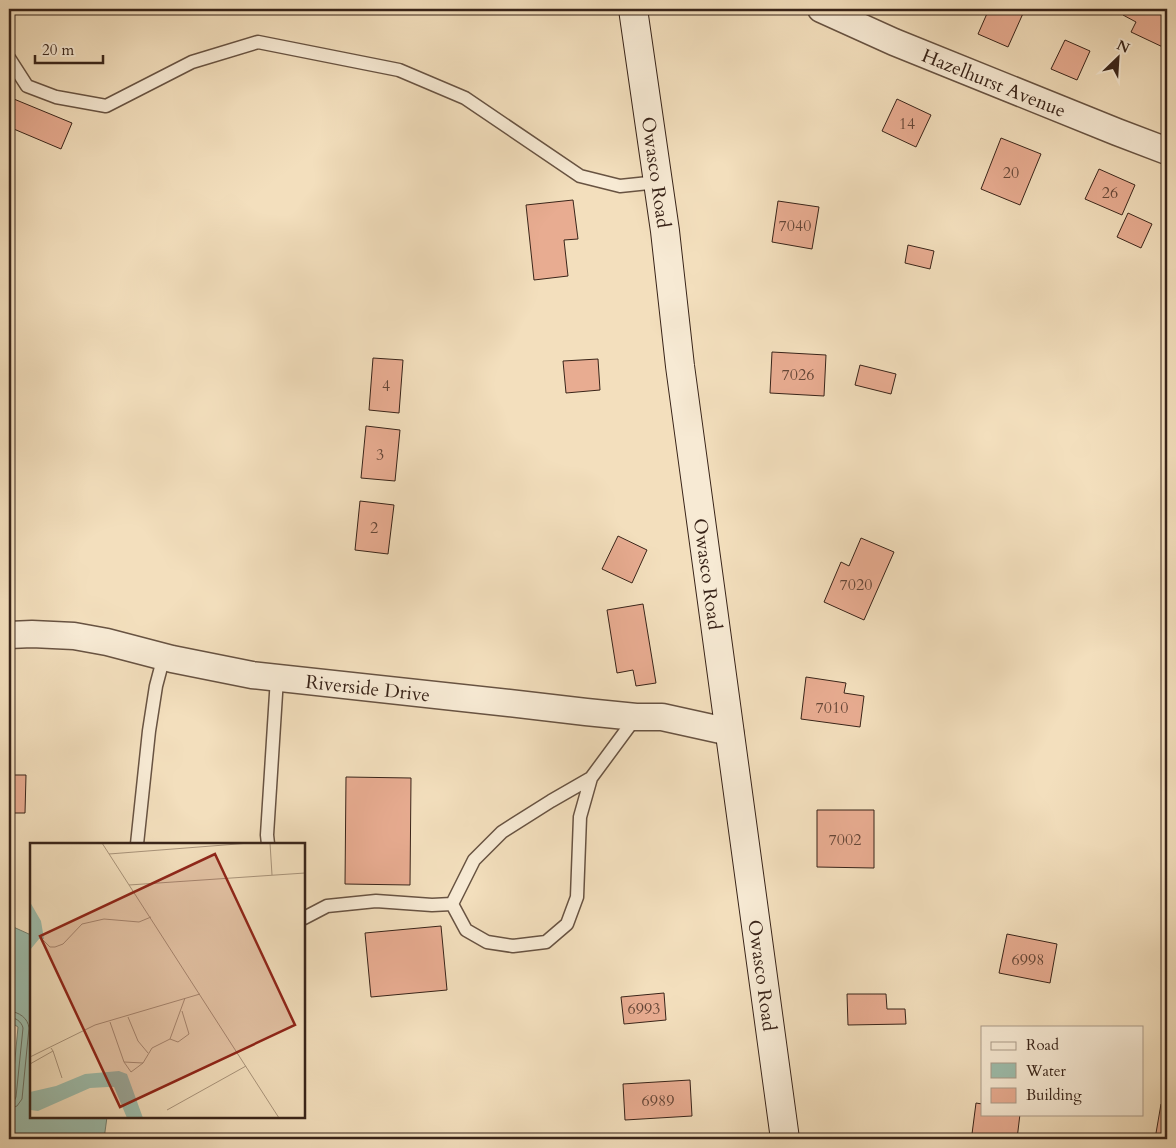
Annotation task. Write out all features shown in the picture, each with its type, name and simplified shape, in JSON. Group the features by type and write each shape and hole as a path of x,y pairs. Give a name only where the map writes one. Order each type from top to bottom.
{"main road":[{"name":"Owasco Road","path":"633,9 665,231 680,366 785,1139"}],"street":[{"name":"Hazelhurst Avenue","path":"821,9 894,42 1167,151"},
{"name":"Riverside Drive","path":"9,635 74,636 252,675 586,712 636,717 662,717 730,732"}],"lane":[{"path":"9,58 27,86 56,98 106,106 192,62 258,42 399,70 464,98 580,176 620,186 658,182"},
{"path":"137,843 149,732 156,686 164,656"},
{"path":"268,843 277,678"},
{"path":"452,904 466,930 487,942 513,946 546,942 568,924 577,897 580,817 591,778 636,717"},
{"path":"452,904 474,860 502,832 591,778"},
{"path":"305,917 327,906 376,901 432,905 452,904"}],"water":[{"path":"9,925 30,935 30,1118 107,1118 104,1139 9,1139 18,1027 9,1021"}],"building":[{"path":"989,9 1025,9 1008,47 978,34"},
{"path":"1126,9 1167,9 1167,49 1131,32 1136,22 1123,15"},
{"path":"1065,40 1090,51 1077,80 1051,69"},
{"path":"9,97 72,123 61,149 9,127"},
{"path":"897,99 931,115 916,147 882,131"},
{"path":"1001,138 1041,154 1020,205 981,189"},
{"path":"1099,169 1135,185 1122,215 1085,199"},
{"path":"573,200 578,239 564,240 568,276 534,280 526,205"},
{"path":"778,201 819,207 812,249 772,242"},
{"path":"1128,213 1152,224 1141,248 1117,237"},
{"path":"908,245 934,251 930,269 905,263"},
{"path":"772,352 826,355 824,396 770,393"},
{"path":"373,358 403,360 399,413 369,410"},
{"path":"598,359 600,390 566,393 563,361"},
{"path":"860,365 896,374 891,394 855,385"},
{"path":"366,426 400,430 395,481 361,478"},
{"path":"360,501 394,505 388,554 355,550"},
{"path":"618,536 647,550 632,583 602,569"},
{"path":"861,538 894,552 864,620 824,602 841,562 849,566"},
{"path":"643,604 656,683 636,686 633,670 617,673 607,610"},
{"path":"806,677 846,683 844,693 864,696 860,727 801,719"},
{"path":"9,775 26,775 25,813 9,813"},
{"path":"346,777 411,778 410,885 345,884"},
{"path":"817,810 874,810 874,868 817,867"},
{"path":"441,926 447,990 371,997 365,933"},
{"path":"1007,934 1057,944 1050,983 999,973"},
{"path":"664,993 666,1020 624,1024 621,997"},
{"path":"847,994 886,994 887,1009 905,1009 906,1024 848,1025"},
{"path":"690,1080 692,1116 625,1120 623,1084"},
{"path":"976,1103 981,1104 981,1116 1020,1116 1017,1139 972,1134"},
{"path":"1161,1104 1167,1105 1167,1139 1155,1139"}]}
